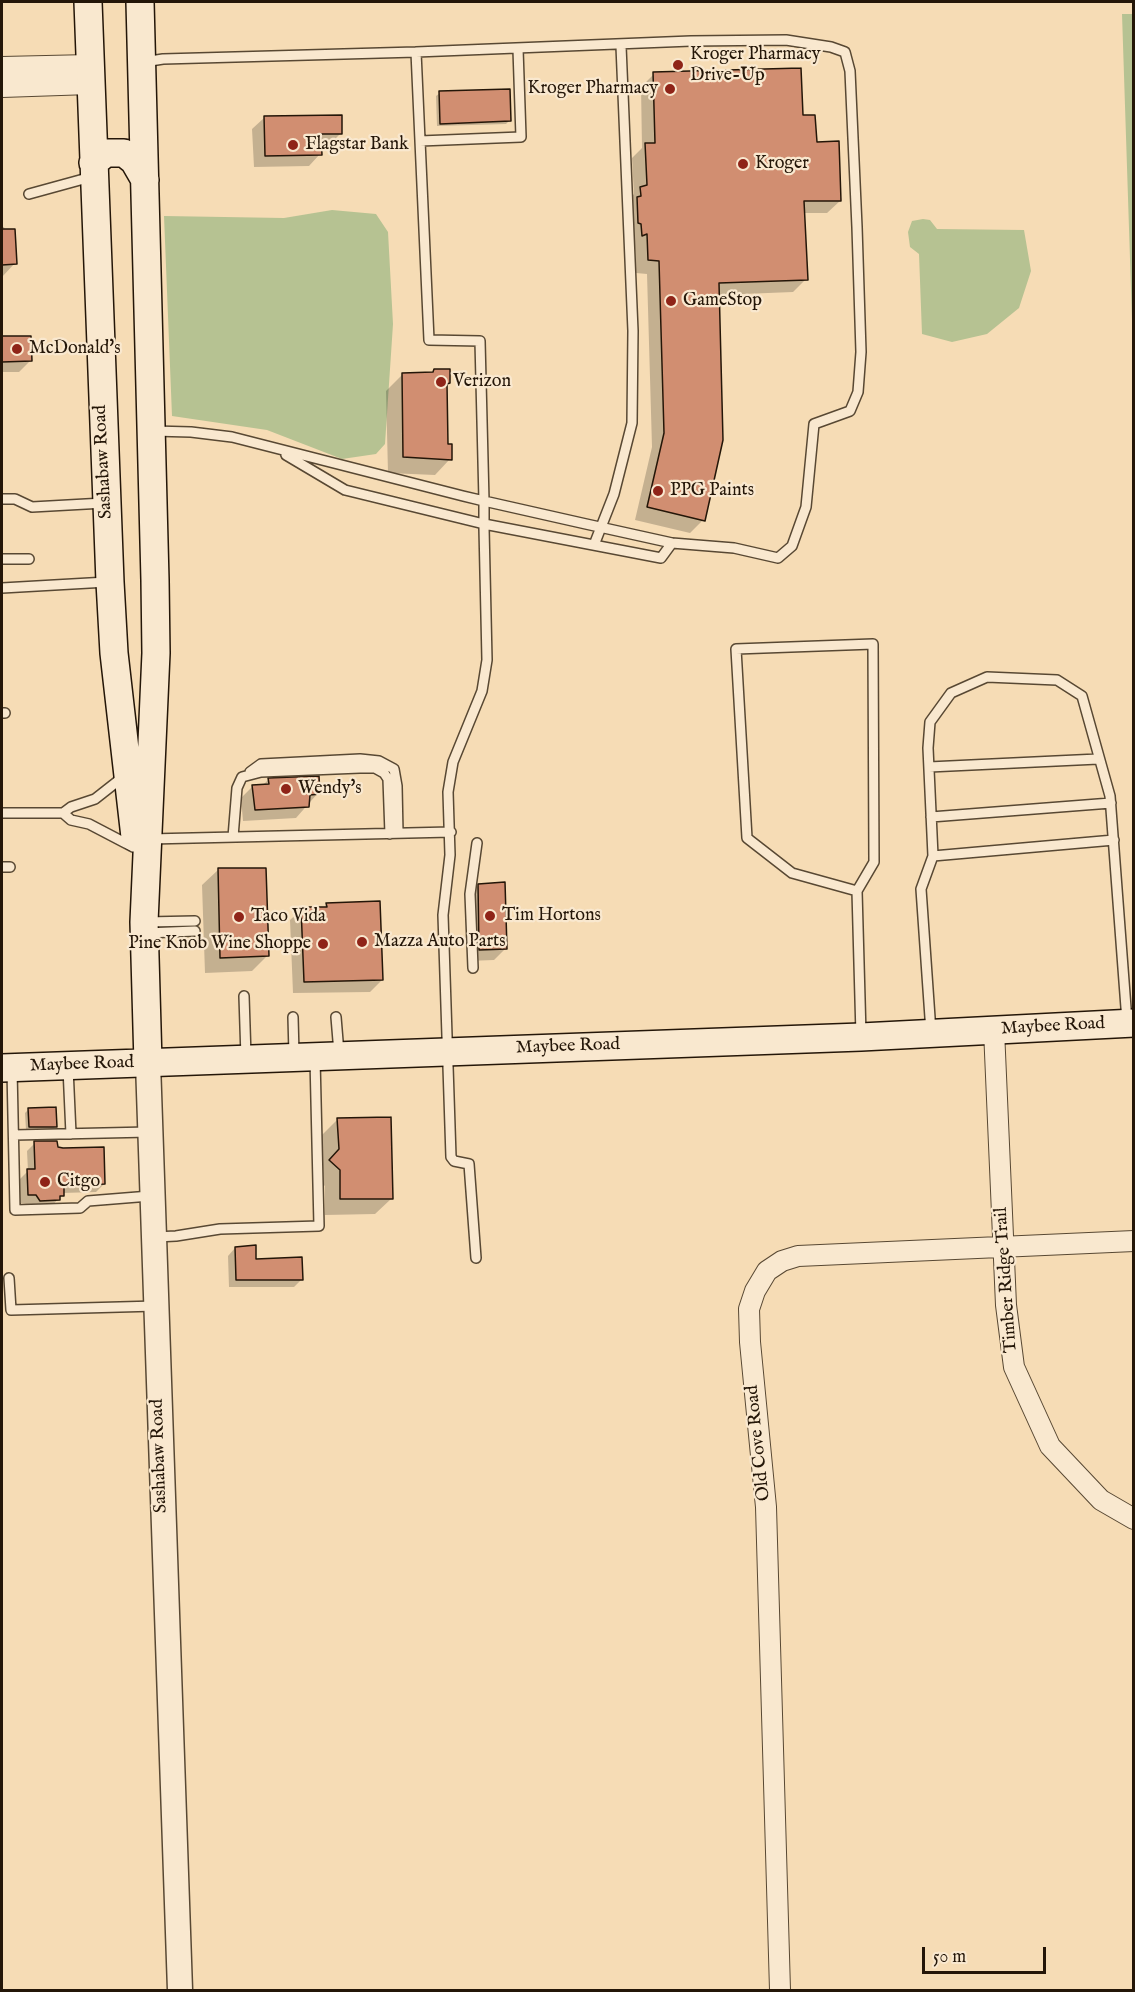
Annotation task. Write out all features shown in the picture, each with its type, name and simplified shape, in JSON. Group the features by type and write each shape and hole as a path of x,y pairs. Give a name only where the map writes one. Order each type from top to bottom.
{"main road":[{"name":"Sashabaw Road","path":"88,2 106,503 114,653 127,773 142,844"},
{"name":"Sashabaw Road","path":"140,2 153,431 156,653 142,844 148,1063"},
{"path":"93,170 106,153 124,153 134,161 145,180"},
{"path":"110,570 129,592 140,592 155,580"},
{"name":"Maybee Road","path":"7,1068 861,1037 1130,1023"}],"street":[{"path":"2,68 90,74"},
{"path":"2,87 90,74"},
{"name":"Timber Ridge Trail","path":"994,1030 1006,1305 1014,1367 1031,1409 1050,1446 1072,1472 1101,1500 1134,1519"},
{"name":"Sashabaw Road","path":"148,1063 180,1990"},
{"name":"Old Cove Road","path":"780,1990 766,1507 750,1342 749,1308 755,1291 767,1271 782,1261 798,1256 1134,1241"}],"lane":[{"path":"142,63 163,59 621,46 691,41 786,40 831,47 845,52 850,71 861,352 858,392 850,411 814,424 806,507 792,546 778,558 734,548 672,543 484,501 279,451 232,437 191,432 153,431"},
{"path":"594,545 614,494 632,423 633,331 621,46"},
{"path":"420,141 521,137 518,49"},
{"path":"416,52 429,340 480,341 488,660 482,691 453,762 448,792 451,832 443,915 451,1157 470,1164 476,1258"},
{"path":"29,194 93,170"},
{"path":"279,451 345,490 484,524 661,558 672,543"},
{"path":"2,499 15,499 32,507 106,503"},
{"path":"2,560 29,559"},
{"path":"2,588 110,570"},
{"path":"857,891 792,873 747,838 736,649 873,644 874,862 857,891 861,1037"},
{"path":"931,1034 921,889 933,856 928,767 930,722 951,693 987,677 1057,680 1082,696 1111,803 1130,1023"},
{"path":"928,767 1098,759"},
{"path":"233,837 237,788 242,777 261,771 375,768 388,779 394,833"},
{"path":"2,813 63,813 71,807 95,799 127,773"},
{"path":"931,817 1111,803"},
{"path":"63,813 71,820 142,844 233,837 451,832"},
{"path":"933,856 1114,840"},
{"path":"472,968 470,894 477,843"},
{"path":"144,927 195,926"},
{"path":"244,996 246,1059"},
{"path":"293,1017 316,1056"},
{"path":"153,1237 220,1229 319,1226 316,1056 336,1017"},
{"path":"68,1066 71,1134"},
{"path":"7,1068 14,1135 15,1209 80,1208 88,1201 152,1196"},
{"path":"14,1135 150,1132"},
{"path":"9,1278 10,1310 156,1306"}],"green space":[{"path":"1122,14 1134,14 1133,351"},
{"path":"332,210 376,214 388,232 393,324 385,444 376,454 342,459 267,430 172,416 164,216 284,218"},
{"path":"930,220 937,229 1024,230 1031,271 1019,308 987,334 952,342 922,334 919,254 910,247 908,232 912,221"}],"building":[{"name":"Kroger","path":"801,68 803,115 815,115 817,142 839,141 841,201 804,201 808,280 719,283 723,440 705,521 647,507 664,433 659,261 648,260 647,234 642,236 641,224 638,223 637,197 641,196 640,187 647,185 645,143 655,143 653,72"},
{"path":"510,89 511,121 440,124 439,91"},
{"name":"Flagstar Bank","path":"342,115 342,134 321,134 322,155 265,156 264,116"},
{"path":"2,229 15,229 17,264 2,265"},
{"name":"McDonald's","path":"2,336 31,336 32,361 2,362"},
{"path":"434,369 450,369 450,383 447,384 448,444 452,444 452,460 403,457 402,373 433,372"},
{"name":"Wendy's","path":"319,776 320,794 310,795 309,807 255,810 252,785 269,784 268,778"},
{"path":"218,868 266,868 269,956 220,958"},
{"name":"Tim Hortons","path":"505,882 507,949 479,950 478,884"},
{"path":"380,901 383,980 304,982 301,907 327,907 326,903"},
{"path":"56,1107 57,1127 29,1127 28,1108"},
{"path":"391,1117 393,1199 340,1199 340,1170 329,1160 339,1149 337,1118"},
{"path":"34,1141 57,1141 58,1147 63,1148 104,1147 105,1184 64,1186 64,1196 60,1196 60,1200 40,1201 36,1195 28,1195 27,1169 35,1169"},
{"path":"256,1245 256,1259 302,1257 303,1280 236,1280 235,1247"}],"place":[{"name":"Kroger Pharmacy Drive-Up","path":"678,65"},
{"name":"Kroger Pharmacy","path":"670,89"},
{"name":"Flagstar Bank","path":"293,145"},
{"name":"Kroger","path":"743,164"},
{"name":"GameStop","path":"671,301"},
{"name":"McDonald's","path":"17,349"},
{"name":"Verizon","path":"441,382"},
{"name":"PPG Paints","path":"658,491"},
{"name":"Wendy's","path":"286,789"},
{"name":"Tim Hortons","path":"490,916"},
{"name":"Taco Vida","path":"239,917"},
{"name":"Mazza Auto Parts","path":"362,942"},
{"name":"Pine Knob Wine Shoppe","path":"323,944"},
{"name":"Citgo","path":"45,1182"}]}
